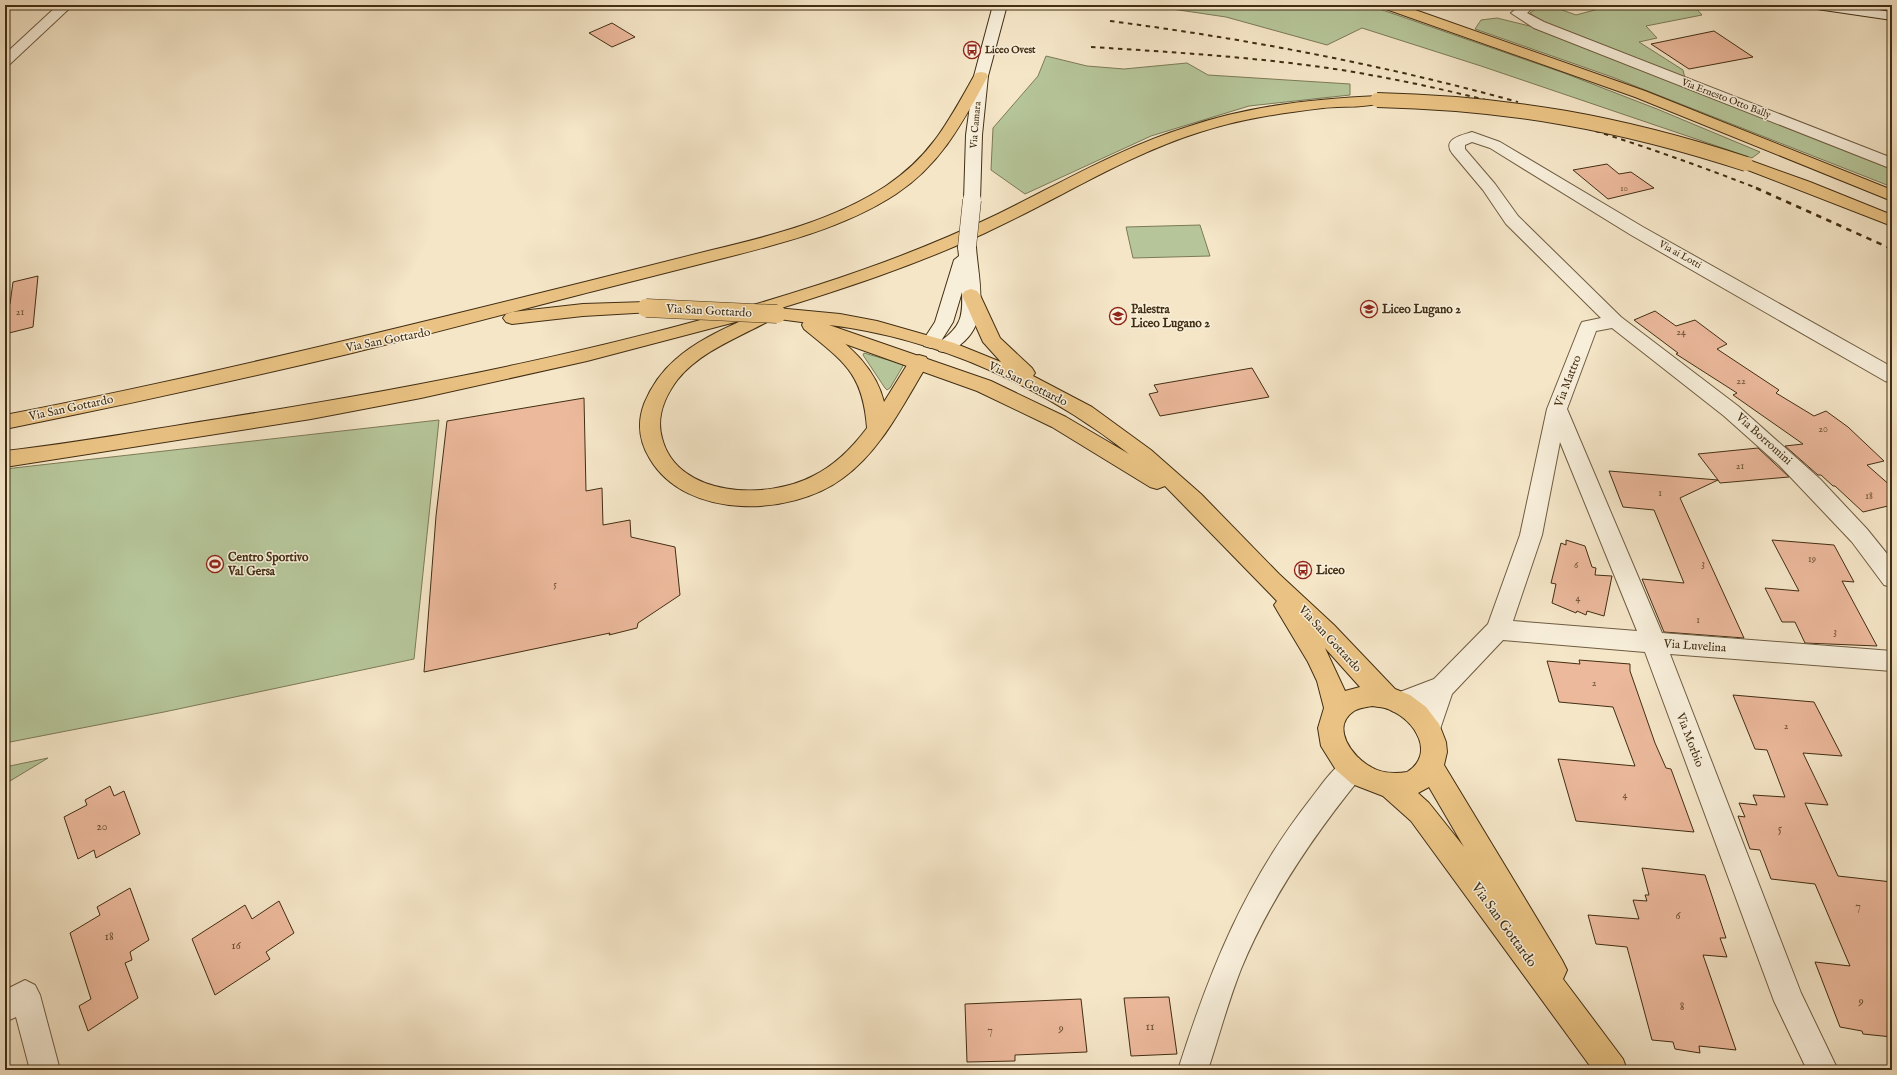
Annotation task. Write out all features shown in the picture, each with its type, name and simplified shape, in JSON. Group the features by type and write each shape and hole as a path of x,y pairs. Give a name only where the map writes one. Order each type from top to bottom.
{"main road":[{"path":"1388,5 1640,94 1892,196"},
{"path":"335,350 734,250 798,232 848,212 894,188 933,154 948,135 981,76"},
{"path":"5,459 355,404 465,383 669,335 805,295 875,271 979,230 1102,167 1145,148 1192,130 1236,118 1292,107 1377,100 1455,102 1508,107 1569,116 1639,131 1746,164 1804,185 1892,222"},
{"path":"805,295 700,351 672,374 656,398 650,414 648,432 651,444 657,456 675,476 689,485 702,490 732,497 767,497 802,490 819,483 848,464 868,441 919,362 939,345"},
{"path":"971,295 992,342 1026,374 1062,399"},
{"name":"Via San Gottardo","path":"5,422 81,407 335,350 428,332 528,316 583,310 646,308 777,314 845,320 877,327 939,345 999,368 1062,399 1102,424 1143,454 1239,546 1272,582 1331,638 1363,675 1394,700"},
{"name":"Via San Gottardo","path":"777,314 919,362 984,386 1059,422 1120,457 1201,509"},
{"path":"811,325 853,361 868,380 874,394 877,409 877,428"},
{"name":"Via San Gottardo","path":"1272,582 1321,663 1335,693 1337,709"},
{"path":"1372,695 1394,700 1417,715 1428,730 1432,739 1434,750 1431,767 1422,778 1407,785 1390,786 1376,783 1352,770 1341,758 1334,745 1330,732 1332,719 1337,709 1346,701 1358,696 1372,695"},
{"name":"Via San Gottardo","path":"1431,767 1613,1070"},
{"name":"Via San Gottardo","path":"1390,786 1420,812 1436,832 1613,1070"}],"street":[{"path":"5,61 66,5"},
{"name":"Via Camara","path":"939,345 958,337 966,329 971,314 967,247 972,200 974,135 981,76 1000,5"},
{"name":"Via Ernesto Otto Bally","path":"1507,5 1539,25 1892,164"},
{"path":"1518,13 1529,5"},
{"path":"1817,5 1892,16"},
{"path":"5,43 25,42"},
{"name":"Via ai Lotti","path":"1615,321 1512,220 1489,187 1457,150 1457,142 1467,138 1477,138 1494,145 1637,231 1892,376"},
{"name":"Via Camara","path":"939,345 944,322 967,247"},
{"name":"Via Mattro","path":"1428,730 1436,702 1443,687 1498,630 1531,535 1557,409 1588,326 1615,321"},
{"name":"Via Borromini","path":"1615,321 1728,406 1811,481 1877,554 1892,578"},
{"name":"Via Morbio","path":"1557,409 1654,643 1789,1001 1824,1070"},
{"name":"Via Luvelina","path":"1498,630 1892,662"},
{"name":"Via Mattro","path":"1394,700 1443,687"},
{"path":"1194,1070 1227,968 1242,934 1284,860 1314,814 1352,770"},
{"path":"5,1007 25,995 45,1070"}],"green space":[{"path":"1145,5 1368,5 1564,73 1657,109 1760,152 1752,158 1481,66 1362,28 1327,45 1226,17"},
{"path":"1542,5 1548,5 1576,15 1613,5 1694,6 1702,15 1646,26 1657,38 1639,42 1683,70 1686,83 1892,163 1892,187 1612,77 1475,29 1481,20 1497,18 1558,33 1530,13"},
{"path":"1046,56 1087,66 1124,69 1187,63 1208,75 1350,84 1350,95 1249,106 1151,136 1025,194 991,170 993,128 1038,76"},
{"path":"1200,225 1210,256 1133,258 1126,227"},
{"path":"864,353 902,364 903,366 890,388 887,390 885,388 863,355"},
{"name":"Centro Sportivo Val Gersa","path":"439,420 414,659 164,712 5,743 5,469"},
{"path":"48,758 5,784 5,767"}],"building":[{"path":"612,23 635,37 612,47 589,33"},
{"path":"1714,31 1753,57 1689,69 1651,44"},
{"path":"1607,164 1619,174 1631,172 1654,188 1608,199 1573,170"},
{"path":"38,276 33,327 5,334 5,305 10,304 13,282"},
{"path":"1655,311 1676,326 1695,320 1727,344 1717,349 1779,390 1776,393 1814,416 1826,411 1848,427 1884,461 1867,465 1892,487 1892,505 1863,512 1835,486 1833,486 1821,475 1818,475 1785,446 1803,444 1733,395 1737,393 1676,354 1678,353 1634,320"},
{"path":"1252,368 1269,397 1160,416 1149,394 1158,392 1154,385"},
{"path":"584,398 586,491 602,488 603,525 630,520 631,537 675,547 680,595 638,623 637,628 424,672 436,516 447,421"},
{"path":"1758,448 1789,477 1720,483 1698,454"},
{"path":"1609,471 1718,480 1680,498 1744,638 1664,632 1642,579 1684,583 1654,510 1623,507"},
{"path":"1566,540 1585,546 1592,567 1596,568 1595,575 1612,576 1604,616 1587,611 1586,615 1577,611 1576,613 1552,603 1556,584 1551,583 1561,543 1566,545"},
{"path":"1772,540 1834,545 1854,582 1842,581 1877,646 1805,643 1795,622 1782,622 1765,588 1799,591"},
{"path":"1579,660 1630,664 1630,671 1655,743 1666,768 1671,769 1694,832 1576,821 1558,759 1635,766 1613,707 1559,702 1547,661 1580,664"},
{"path":"1733,695 1814,702 1842,756 1803,753 1828,805 1805,803 1838,876 1892,882 1892,1037 1863,1034 1862,1031 1840,1027 1815,962 1850,966 1815,884 1771,879 1760,850 1750,849 1738,816 1745,817 1739,803 1757,805 1753,795 1785,797 1767,750 1755,749"},
{"path":"110,786 114,796 124,791 140,834 96,858 94,850 78,859 64,817 87,805 85,800"},
{"path":"1642,868 1705,875 1726,938 1720,938 1727,957 1703,955 1736,1050 1699,1046 1700,1053 1675,1049 1673,1042 1652,1040 1627,947 1596,944 1588,915 1639,919 1633,900 1647,901 1645,895 1649,895"},
{"path":"130,888 149,940 130,952 132,960 125,963 138,998 88,1031 79,1006 91,999 70,933 100,915 97,907"},
{"path":"279,901 294,933 266,952 270,959 215,995 192,939 245,905 252,919"},
{"path":"1169,997 1177,1054 1131,1056 1124,998"},
{"path":"1081,999 1087,1052 1015,1055 1015,1061 967,1062 965,1004"}],"railway":[{"path":"1110,21 1213,36 1316,54 1417,76 1518,102"},
{"path":"1091,47 1213,55 1274,61 1335,69 1443,90 1550,117 1603,133 1707,169 1759,189"},
{"path":"1756,188 1892,249"}],"place":[{"name":"Liceo Ovest","path":"972,50"},
{"name":"Liceo Lugano 2","path":"1369,309"},
{"name":"Palestra Liceo Lugano 2","path":"1118,316"},
{"name":"Centro Sportivo Val Gersa","path":"215,564"},
{"name":"Liceo","path":"1303,570"}]}
